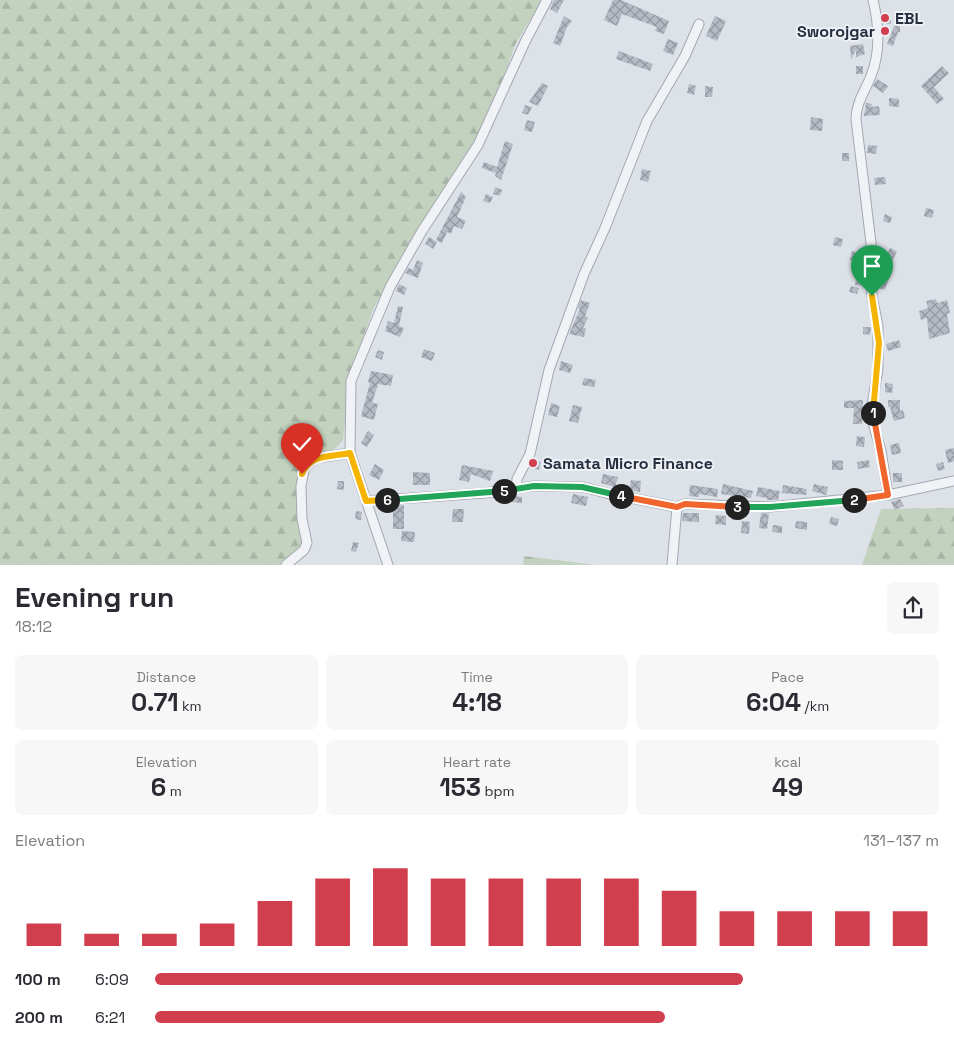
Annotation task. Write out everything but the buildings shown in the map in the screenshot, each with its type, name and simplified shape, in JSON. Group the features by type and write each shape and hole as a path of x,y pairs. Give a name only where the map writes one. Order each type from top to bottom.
{"street":[{"path":"388,565 350,453 351,382 390,287 422,231 478,145 524,42 547,0"},
{"path":"873,0 880,31 876,62 856,110 856,119 871,243 872,296 878,326 878,369 872,405 873,423 881,451 888,495"},
{"path":"516,489 521,468 530,454 549,370 584,274 606,228 646,121 685,56 699,24"},
{"path":"286,565 304,550 307,543 302,519 301,486 305,465 317,458 350,453"},
{"path":"366,501 485,494 534,486 582,487 677,507 685,504 770,507 888,495 954,482"},
{"path":"672,565 677,507"}],"green space":[{"path":"0,0 542,0 515,45 498,94 469,153 400,259 373,310 350,374 343,440 331,453 300,472 296,499 303,542 280,565 0,565"},
{"path":"954,508 954,565 862,565 881,509"},
{"path":"524,556 597,565 523,565"}],"place":[{"name":"EBL","path":"885,18"},
{"name":"Sworojgar","path":"885,31"},
{"name":"Samata Micro Finance","path":"533,463"}],"route":[{"path":"302,474 305,465 317,458 350,453 354,470 366,501 485,494 534,486 582,487 677,507 685,504 724,507 770,507 888,495 884,482 881,451 873,423 872,405 878,369 879,343 878,326 872,296"}]}
